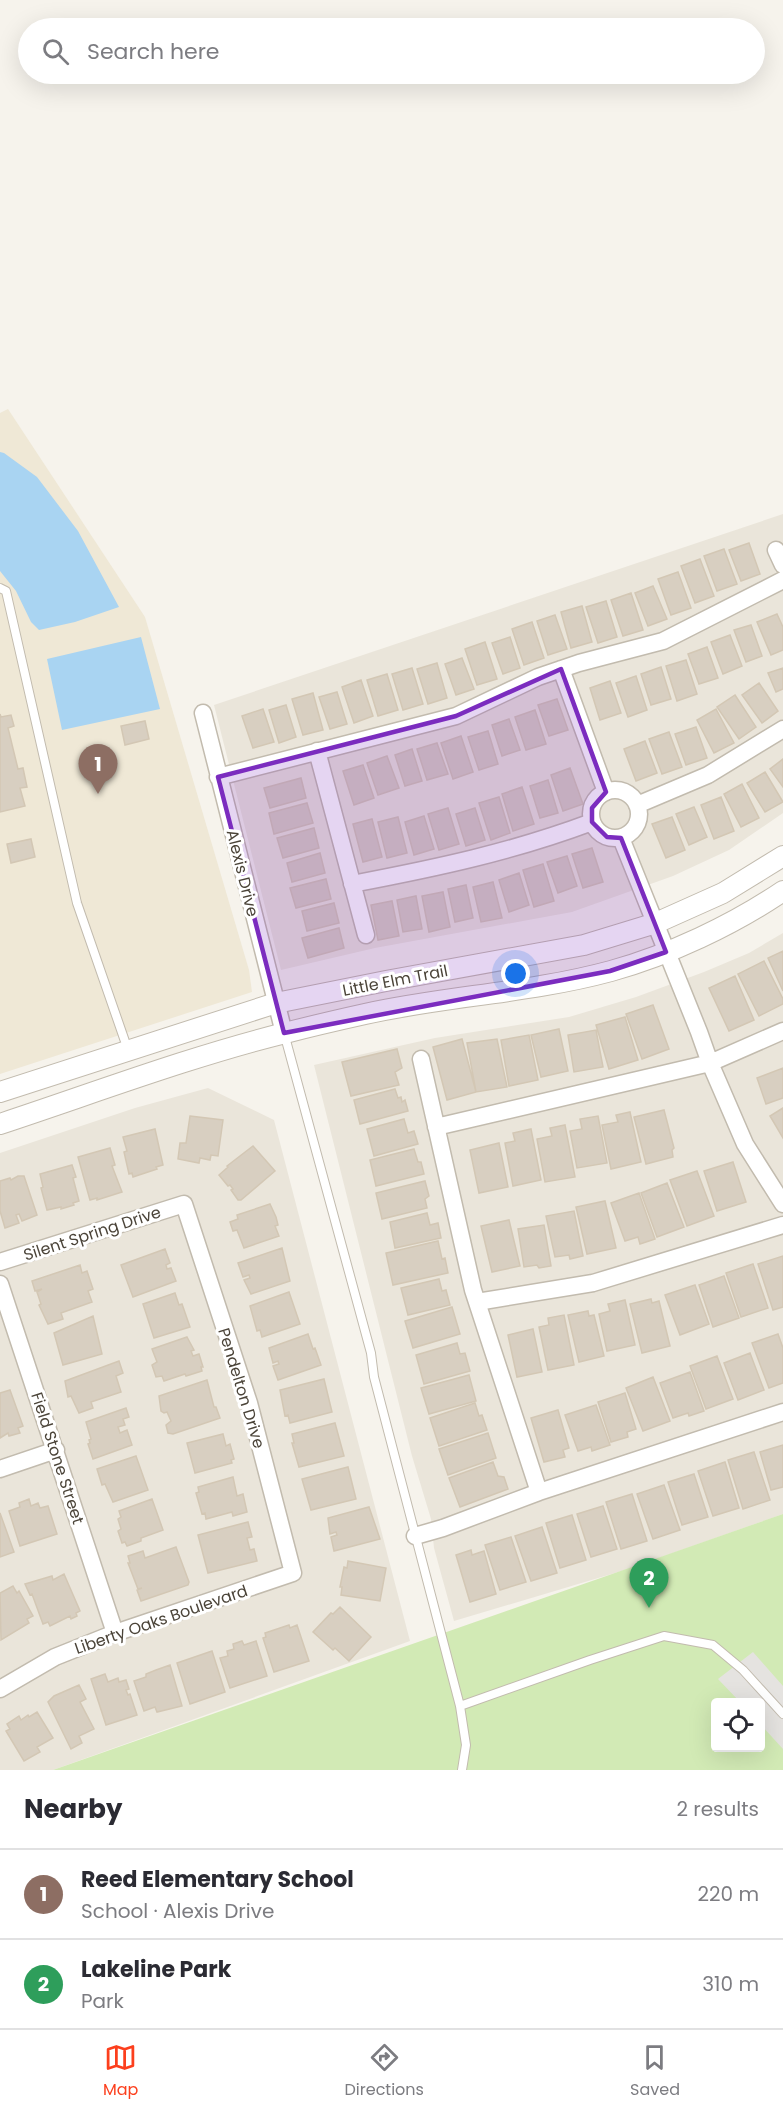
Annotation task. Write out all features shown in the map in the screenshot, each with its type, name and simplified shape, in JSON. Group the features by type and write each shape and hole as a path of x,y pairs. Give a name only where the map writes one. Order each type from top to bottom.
{"street":[{"path":"218,777 456,716 538,677 663,641 783,580"},
{"path":"561,669 606,792"},
{"name":"Alexis Drive","path":"203,713 284,1033"},
{"path":"637,805 708,775 783,729"},
{"path":"317,751 366,935"},
{"path":"620,791 627,794 637,805 639,813 635,828 621,837 607,837 596,829 592,822 592,808 595,801 606,792 620,791"},
{"path":"352,884 457,864 544,840 592,822"},
{"path":"621,837 710,1063 746,1144 783,1204"},
{"name":"Little Elm Trail","path":"0,1092 276,1003 584,945 656,923 723,893 783,856"},
{"name":"Little Elm Trail","path":"0,1124 190,1061 284,1033 372,1013 543,985 610,971 666,952 740,918 783,891"},
{"path":"436,1127 710,1063 783,1031"},
{"path":"421,1059 477,1302 539,1492"},
{"name":"Silent Spring Drive","path":"0,1262 184,1204"},
{"name":"Pendelton Drive","path":"184,1204 249,1403 293,1574"},
{"path":"477,1302 593,1282 783,1224"},
{"name":"Field Stone Street","path":"0,1284 115,1633"},
{"path":"415,1536 443,1528 539,1492 783,1412"},
{"path":"0,1469 56,1450"},
{"name":"Liberty Oaks Boulevard","path":"0,1689 55,1657 115,1633 293,1574"}],"lane":[{"path":"0,588 6,591 77,903 128,1050"},
{"path":"284,1033 371,1353 374,1377 460,1707 466,1745 462,1770"},
{"path":"460,1707 664,1636 713,1645 743,1670 783,1714"}],"highlighted area":[{"path":"561,669 606,792 592,808 592,822 607,837 621,838 666,952 610,971 284,1033 218,777 456,716"}],"shaded area":[{"path":"8,409 145,617 249,970 252,992 0,1074 0,413"},
{"path":"783,514 783,813 729,850 673,876 572,912 375,948 281,970 214,705"},
{"path":"783,933 783,1514 625,1570 454,1621 434,1548 431,1519 412,1456 314,1065 435,1038 569,1017 636,997 704,972 749,953"},
{"path":"208,1088 274,1120 410,1641 53,1770 0,1770 0,1153 135,1108"},
{"path":"753,1652 783,1686 783,1749 765,1729 765,1698 736,1698 718,1679"}],"green space":[{"path":"783,1514 783,1770 53,1770"}],"water":[{"path":"0,452 37,477 78,531 119,607 75,622 39,630 31,622 16,591 0,571"},
{"path":"141,637 160,709 62,730 47,659"}],"building":[{"path":"749,543 760,574 741,581 729,550"},
{"path":"724,549 737,584 717,591 704,556"},
{"path":"700,559 714,596 695,603 681,566"},
{"path":"678,572 691,608 671,615 658,579"},
{"path":"653,586 667,619 648,626 635,593"},
{"path":"631,593 643,630 623,636 611,600"},
{"path":"606,601 617,637 598,643 586,607"},
{"path":"582,606 592,642 571,648 561,612"},
{"path":"777,614 783,627 783,650 771,655 757,622"},
{"path":"555,615 567,649 548,655 537,621"},
{"path":"532,622 544,658 524,665 512,629"},
{"path":"751,625 762,656 746,662 734,630"},
{"path":"730,635 742,666 723,674 711,642"},
{"path":"510,637 520,668 503,674 492,643"},
{"path":"485,642 497,679 477,685 465,649"},
{"path":"707,647 718,678 699,684 688,654"},
{"path":"462,658 474,689 456,695 445,664"},
{"path":"686,660 697,694 677,701 666,666"},
{"path":"437,663 447,698 428,704 417,669"},
{"path":"661,667 671,699 651,705 641,674"},
{"path":"412,668 423,704 403,710 392,674"},
{"path":"783,668 783,689 776,692 768,673"},
{"path":"387,674 398,710 378,716 367,680"},
{"path":"636,676 647,710 628,717 616,683"},
{"path":"361,680 373,716 354,723 342,687"},
{"path":"610,681 621,713 600,720 590,688"},
{"path":"759,683 778,711 762,723 742,695"},
{"path":"337,692 347,724 330,729 319,697"},
{"path":"313,693 323,730 303,735 292,699"},
{"path":"735,695 756,727 739,739 717,707"},
{"path":"557,699 568,730 549,736 538,705"},
{"path":"286,705 296,737 279,743 269,710"},
{"path":"263,709 274,742 253,748 242,716"},
{"path":"716,709 734,743 714,753 697,720"},
{"path":"535,710 546,744 526,750 515,717"},
{"path":"0,714 1,717 11,715 14,726 8,728 18,769 23,768 27,787 20,788 25,806 0,812"},
{"path":"509,719 520,750 502,756 492,725"},
{"path":"145,721 149,739 125,745 121,726"},
{"path":"696,727 707,758 686,765 675,734"},
{"path":"488,731 498,764 479,770 468,737"},
{"path":"669,732 682,767 662,774 649,739"},
{"path":"461,736 473,772 453,779 441,743"},
{"path":"645,741 657,773 636,781 624,749"},
{"path":"437,743 448,774 427,780 417,749"},
{"path":"412,749 422,781 405,786 395,755"},
{"path":"387,756 399,788 378,795 367,763"},
{"path":"783,759 783,787 770,769"},
{"path":"363,765 374,798 354,805 343,771"},
{"path":"570,768 583,804 563,811 551,775"},
{"path":"765,772 783,802 765,812 747,783"},
{"path":"301,778 306,798 270,808 264,788"},
{"path":"548,780 558,813 540,818 530,786"},
{"path":"742,784 759,818 741,827 724,794"},
{"path":"522,787 534,824 513,831 502,794"},
{"path":"499,797 510,833 491,840 479,803"},
{"path":"721,797 734,831 714,839 701,805"},
{"path":"307,803 313,823 274,834 269,813"},
{"path":"694,807 707,837 689,845 676,814"},
{"path":"448,808 459,844 439,850 428,814"},
{"path":"475,808 485,840 466,846 456,814"},
{"path":"424,816 434,849 414,855 405,822"},
{"path":"398,817 407,853 387,858 378,822"},
{"path":"672,817 685,850 666,858 652,824"},
{"path":"372,819 382,857 363,862 353,824"},
{"path":"314,828 319,848 283,858 277,838"},
{"path":"31,839 35,857 11,863 7,844"},
{"path":"592,848 603,882 583,888 572,854"},
{"path":"320,853 325,873 292,882 287,863"},
{"path":"567,856 577,886 558,893 547,862"},
{"path":"543,864 554,901 534,907 523,870"},
{"path":"519,873 529,905 509,912 499,880"},
{"path":"326,879 331,899 296,908 290,888"},
{"path":"493,882 502,918 481,922 473,887"},
{"path":"466,885 473,918 455,922 448,889"},
{"path":"443,892 450,927 429,932 422,896"},
{"path":"416,896 422,929 403,932 397,900"},
{"path":"392,901 399,936 378,940 371,905"},
{"path":"334,903 339,923 307,931 302,911"},
{"path":"339,928 344,948 308,958 302,938"},
{"path":"783,951 783,991 768,958"},
{"path":"764,961 783,999 783,1004 759,1016 738,974"},
{"path":"735,976 754,1020 729,1031 709,988"},
{"path":"653,1005 669,1049 642,1059 626,1014"},
{"path":"625,1017 638,1060 609,1069 596,1025"},
{"path":"559,1029 568,1071 541,1077 531,1035"},
{"path":"596,1030 603,1067 574,1072 568,1035"},
{"path":"529,1035 538,1080 509,1086 501,1040"},
{"path":"462,1039 476,1092 447,1100 433,1047"},
{"path":"497,1039 507,1087 476,1092 467,1043"},
{"path":"397,1049 402,1068 395,1072 399,1085 351,1096 342,1062"},
{"path":"783,1068 783,1098 766,1104 757,1078"},
{"path":"395,1089 398,1098 401,1097 402,1102 405,1100 408,1111 360,1124 354,1100"},
{"path":"783,1108 783,1138 770,1116"},
{"path":"664,1110 674,1148 673,1157 646,1164 634,1117"},
{"path":"630,1112 641,1162 611,1169 602,1125 618,1122 616,1115"},
{"path":"190,1116 223,1120 218,1156 211,1155 210,1160 200,1158 199,1163 178,1159 180,1143 186,1143"},
{"path":"598,1116 607,1163 577,1168 570,1131 582,1129 580,1119"},
{"path":"404,1119 408,1133 414,1131 418,1144 374,1156 367,1129"},
{"path":"565,1125 575,1177 545,1182 537,1139 552,1136 550,1128"},
{"path":"155,1129 163,1165 133,1177 132,1173 129,1174 123,1137"},
{"path":"531,1129 541,1180 513,1186 505,1143 515,1141 513,1133"},
{"path":"499,1143 508,1187 479,1193 470,1150"},
{"path":"253,1146 275,1171 241,1200 238,1200 230,1185 228,1186 219,1175"},
{"path":"110,1148 115,1165 112,1166 122,1192 90,1200 78,1157"},
{"path":"414,1149 424,1174 376,1186 370,1160"},
{"path":"733,1162 746,1202 717,1211 704,1171"},
{"path":"72,1165 79,1201 61,1209 61,1207 47,1210 40,1174"},
{"path":"697,1171 714,1216 687,1226 670,1180"},
{"path":"24,1176 37,1215 22,1221 19,1214 16,1215 19,1223 5,1228 0,1211 0,1181 10,1178 11,1180"},
{"path":"425,1181 429,1196 425,1199 427,1208 382,1219 376,1193"},
{"path":"667,1183 684,1227 657,1237 641,1193"},
{"path":"639,1193 655,1239 640,1244 638,1237 625,1241 611,1203"},
{"path":"605,1201 616,1248 587,1254 576,1207"},
{"path":"270,1204 276,1217 278,1225 275,1226 279,1236 244,1248 237,1230 233,1231 230,1222 238,1219 237,1215"},
{"path":"574,1211 583,1256 570,1259 569,1255 555,1257 546,1216"},
{"path":"427,1213 430,1225 438,1223 441,1238 395,1248 390,1222"},
{"path":"509,1220 520,1266 492,1272 481,1226"},
{"path":"544,1225 551,1266 524,1267 518,1229"},
{"path":"438,1241 448,1273 393,1285 386,1253"},
{"path":"282,1248 290,1281 251,1294 244,1280 250,1278 249,1275 243,1277 238,1263"},
{"path":"165,1249 170,1263 166,1265 167,1269 171,1268 176,1281 133,1297 121,1265"},
{"path":"783,1256 783,1307 773,1310 758,1264"},
{"path":"753,1264 768,1308 741,1317 726,1273"},
{"path":"80,1265 82,1273 87,1271 93,1289 88,1291 92,1302 61,1313 63,1319 48,1324 39,1305 41,1304 37,1292 42,1289 35,1291 32,1281"},
{"path":"724,1276 739,1318 713,1327 699,1285"},
{"path":"439,1279 442,1291 446,1290 450,1305 408,1315 401,1288"},
{"path":"695,1285 709,1324 680,1335 665,1295"},
{"path":"289,1292 300,1324 262,1337 260,1330 257,1331 250,1306"},
{"path":"175,1293 179,1305 182,1304 190,1327 154,1338 143,1304"},
{"path":"651,1299 652,1303 659,1301 670,1346 642,1353 630,1304"},
{"path":"625,1300 635,1345 607,1351 599,1314 610,1311 608,1304"},
{"path":"452,1307 460,1334 413,1348 405,1321"},
{"path":"588,1311 589,1316 594,1315 604,1356 579,1362 568,1315"},
{"path":"564,1315 574,1365 548,1370 539,1327 549,1325 548,1318"},
{"path":"93,1316 102,1354 63,1365 54,1333"},
{"path":"533,1329 542,1372 517,1377 508,1335"},
{"path":"308,1334 321,1365 278,1380 273,1366 279,1364 278,1361 273,1363 269,1348"},
{"path":"778,1334 783,1348 783,1383 769,1388 752,1343"},
{"path":"187,1337 194,1350 191,1351 193,1356 199,1354 202,1371 164,1381 162,1376 156,1377 152,1365 157,1362 152,1349"},
{"path":"457,1343 460,1354 465,1353 470,1371 424,1384 416,1355"},
{"path":"750,1353 764,1390 738,1400 724,1363"},
{"path":"717,1356 733,1399 706,1409 690,1366"},
{"path":"119,1361 123,1373 116,1376 121,1392 91,1402 93,1408 79,1413 71,1396 68,1397 65,1381"},
{"path":"690,1372 704,1411 673,1418 660,1383"},
{"path":"469,1375 476,1401 429,1414 421,1388"},
{"path":"653,1377 670,1421 643,1431 626,1388"},
{"path":"324,1379 332,1412 290,1423 288,1415 285,1416 280,1390"},
{"path":"207,1380 214,1407 220,1418 173,1434 168,1433 166,1425 171,1421 167,1412 161,1411 159,1396"},
{"path":"10,1390 23,1426 18,1428 20,1433 9,1436 8,1433 0,1438 0,1393"},
{"path":"625,1393 636,1429 627,1432 628,1437 611,1442 598,1402"},
{"path":"475,1403 487,1430 439,1446 430,1418"},
{"path":"596,1405 610,1445 592,1451 591,1447 578,1451 565,1415"},
{"path":"126,1408 129,1417 123,1419 125,1425 118,1427 120,1433 127,1430 132,1445 93,1459 88,1444 91,1439 86,1422"},
{"path":"558,1410 569,1448 563,1450 565,1457 544,1462 531,1418"},
{"path":"335,1423 344,1456 299,1467 292,1443 294,1443 292,1434"},
{"path":"488,1433 496,1458 448,1475 439,1449"},
{"path":"223,1434 226,1446 230,1444 234,1459 231,1460 232,1463 195,1473 187,1443"},
{"path":"783,1445 783,1487 771,1490 760,1452"},
{"path":"754,1452 770,1500 743,1509 728,1460"},
{"path":"136,1456 148,1490 113,1502 105,1484 102,1485 97,1469"},
{"path":"493,1462 498,1476 504,1477 508,1489 460,1507 449,1478"},
{"path":"725,1462 739,1508 713,1516 698,1471"},
{"path":"348,1467 356,1499 311,1510 302,1479"},
{"path":"694,1474 708,1517 682,1525 668,1482"},
{"path":"233,1477 237,1496 243,1494 247,1512 233,1516 232,1512 206,1519 205,1513 202,1514 196,1493 199,1492 198,1487"},
{"path":"664,1485 680,1530 653,1539 637,1494"},
{"path":"632,1494 647,1541 621,1549 606,1502"},
{"path":"29,1499 31,1506 38,1503 40,1508 48,1506 57,1534 20,1546 9,1511 20,1507 19,1503"},
{"path":"152,1499 163,1530 127,1546 125,1542 122,1543 118,1531 121,1529 118,1519 121,1517 119,1511"},
{"path":"603,1506 617,1549 591,1557 577,1514"},
{"path":"369,1507 380,1539 334,1551 331,1537 337,1535 336,1532 330,1534 328,1518"},
{"path":"0,1513 14,1552 0,1557"},
{"path":"572,1515 586,1560 560,1568 546,1523"},
{"path":"248,1522 252,1537 247,1538 250,1550 254,1549 257,1561 208,1573 198,1535"},
{"path":"542,1527 557,1573 531,1581 515,1536"},
{"path":"511,1537 526,1582 500,1590 485,1545"},
{"path":"176,1547 189,1582 188,1585 141,1601 137,1590 142,1588 138,1589 128,1563 130,1563 128,1556 143,1551 145,1558"},
{"path":"471,1550 472,1555 484,1551 496,1594 470,1602 456,1555"},
{"path":"348,1561 386,1568 380,1601 341,1595 342,1587 340,1587 344,1567 347,1568"},
{"path":"64,1574 80,1611 71,1619 70,1616 50,1626 48,1622 43,1624 32,1594 30,1595 25,1584 52,1576 53,1580"},
{"path":"13,1586 17,1593 19,1591 33,1616 27,1619 29,1623 1,1640 0,1593"},
{"path":"340,1607 371,1637 349,1661 313,1632"},
{"path":"289,1625 290,1628 297,1625 309,1661 274,1672 263,1638 266,1637 265,1633"},
{"path":"242,1641 244,1645 256,1641 267,1676 230,1688 220,1658 228,1656 227,1651 234,1649 233,1644"},
{"path":"212,1651 225,1692 190,1704 177,1663"},
{"path":"170,1665 182,1706 157,1712 155,1707 144,1711 134,1681"},
{"path":"105,1674 108,1682 118,1678 119,1682 126,1680 129,1689 126,1690 128,1695 130,1694 137,1715 106,1725 91,1679"},
{"path":"79,1685 86,1699 80,1702 94,1729 79,1736 82,1743 71,1749 48,1702 54,1696"},
{"path":"37,1712 53,1738 37,1747 40,1752 24,1761 6,1731 10,1729 7,1724 19,1716 21,1720"}],"place":[{"name":"Reed Elementary School","path":"98,794"},
{"name":"Lakeline Park","path":"649,1608"}]}
